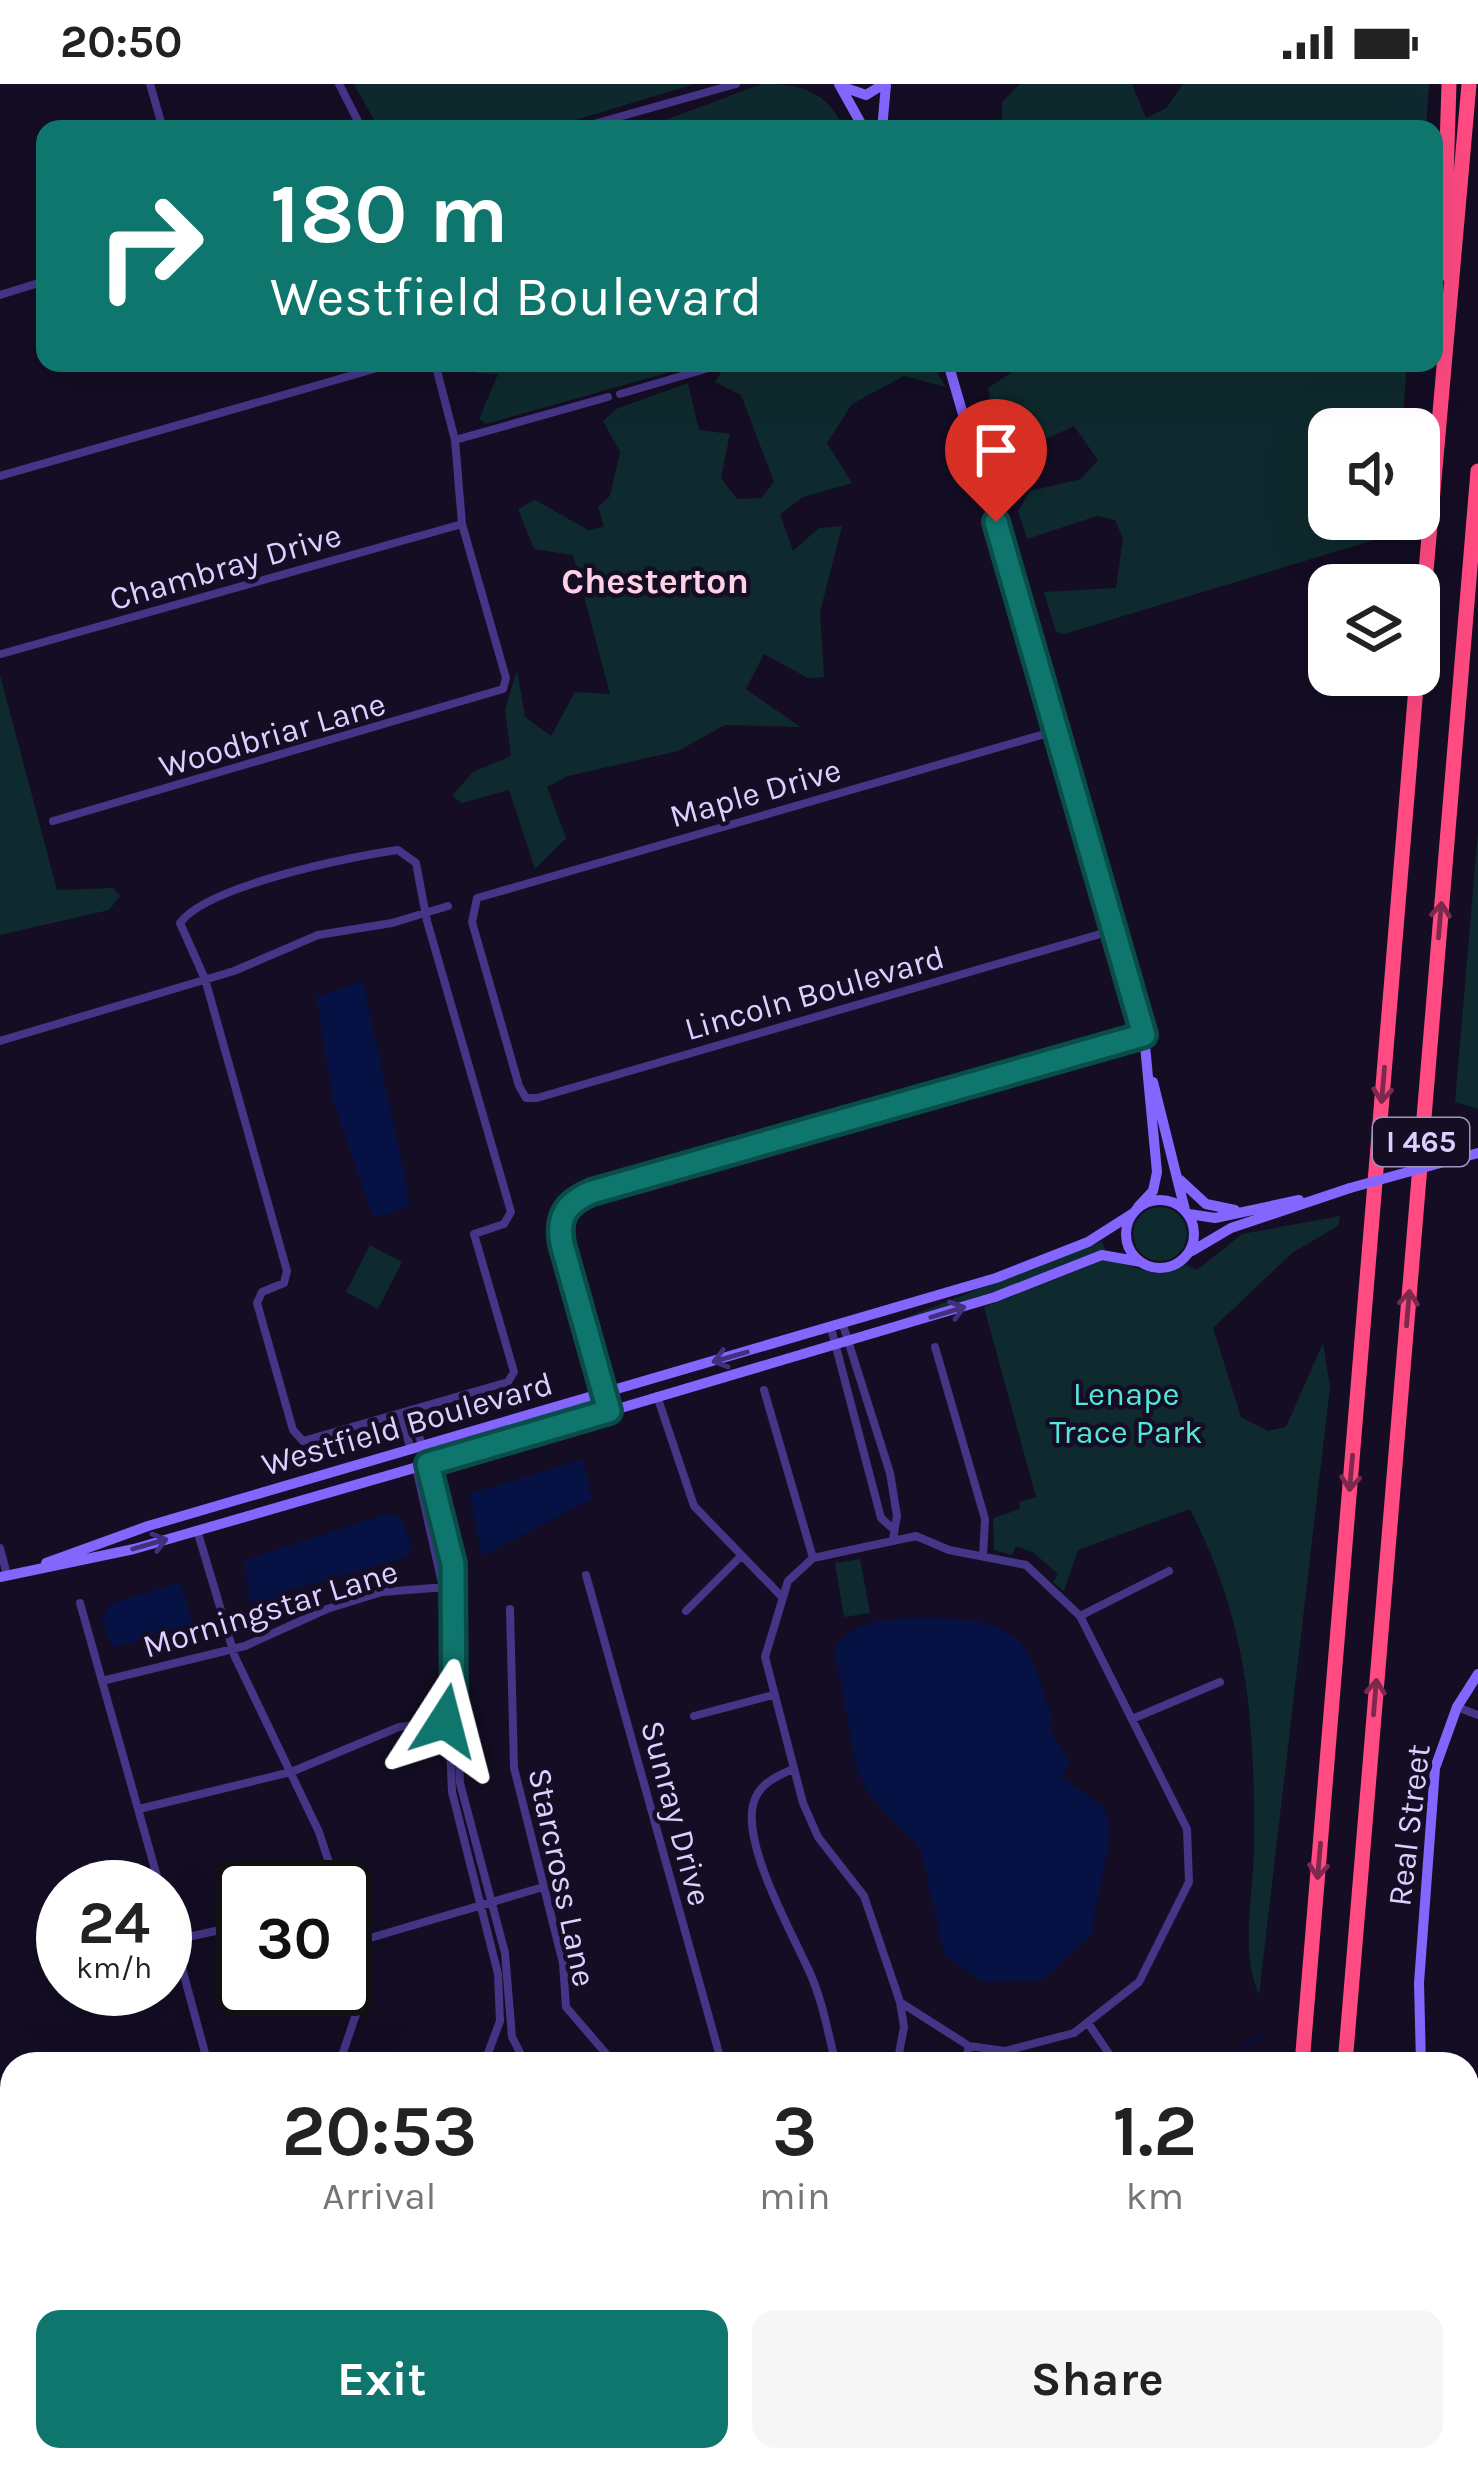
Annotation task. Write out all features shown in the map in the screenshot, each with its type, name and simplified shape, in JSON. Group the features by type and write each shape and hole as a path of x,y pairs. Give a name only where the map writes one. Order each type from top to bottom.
{"highway":[{"path":"1443,321 1448,84"},
{"path":"1443,357 1469,84"},
{"path":"1426,564 1442,372"},
{"name":"I 465","path":"1346,2052 1478,471"},
{"name":"I 465","path":"1303,2052 1415,696"}],"main road":[{"path":"840,85 866,95 885,84"},
{"path":"883,120 885,84"},
{"path":"840,85 859,120"},
{"path":"951,372 1144,1035 1194,1233 1188,1254"},
{"path":"1152,1079 1156,1179 1135,1211 1126,1238 1141,1262 1164,1268 1231,1228 1309,1199"},
{"path":"1135,1211 1162,1200 1208,1219 1309,1199 1478,1153"},
{"path":"1175,1172 1206,1204 1244,1211"},
{"name":"Westfield Boulevard","path":"4,1576 135,1530 1014,1272 1088,1242 1135,1211"},
{"name":"Westfield Boulevard","path":"35,1568 80,1562 422,1466 995,1297 1102,1255 1141,1262"},
{"name":"Real Street","path":"1421,2052 1419,1991 1436,1768 1457,1707 1478,1674"}],"street":[{"path":"150,84 160,120"},
{"path":"339,84 357,120"},
{"path":"608,120 736,84"},
{"path":"0,295 36,284"},
{"path":"0,476 364,372"},
{"path":"437,372 455,440 462,524"},
{"path":"620,394 695,372"},
{"path":"455,440 608,397"},
{"name":"Chambray Drive","path":"1,654 462,524"},
{"name":"Woodbriar Lane","path":"53,821 503,689 506,678 462,524"},
{"name":"Maple Drive","path":"526,1098 471,907 487,894 1056,730"},
{"path":"398,850 416,863 424,913 511,1212 504,1224 474,1234 514,1372 508,1382 303,1441 292,1430 257,1303 262,1292 284,1283 287,1270 205,979 182,936 180,923 186,914 294,871 398,850"},
{"path":"0,1041 205,979 318,935 448,906"},
{"name":"Lincoln Boulevard","path":"526,1098 1115,930"},
{"path":"609,1411 562,1244 564,1212 592,1192 1144,1035"},
{"path":"837,1326 888,1465 897,1516 891,1527 893,1539"},
{"path":"842,1342 881,1518 891,1527"},
{"path":"935,1347 985,1515 983,1556"},
{"path":"764,1390 813,1558"},
{"path":"657,1396 686,1492 781,1596"},
{"path":"405,1412 417,1448"},
{"path":"422,1466 448,1587 449,1720 496,1965 500,2017 488,2052"},
{"path":"197,1530 232,1649 326,1860"},
{"path":"899,2052 904,2027 900,2002 864,1896 818,1837 793,1769 765,1647 781,1596 813,1558 916,1536 1026,1565 1080,1616 1184,1818 1189,1882 1147,1972 1075,2033 1008,2050 969,2045 900,2002"},
{"path":"0,1548 4,1576"},
{"path":"686,1611 741,1556"},
{"path":"1080,1616 1169,1571"},
{"name":"Sunray Drive","path":"586,1575 719,2052"},
{"name":"Morningstar Lane","path":"102,1681 232,1649 382,1592 448,1587"},
{"path":"80,1603 153,1860"},
{"name":"Starcross Lane","path":"510,1609 514,1768 563,1963 568,2012 604,2052"},
{"path":"1132,1719 1220,1682"},
{"path":"694,1716 773,1695"},
{"path":"1457,1707 1478,1715"},
{"path":"139,1809 290,1772 388,1731 449,1720"},
{"path":"793,1769 763,1786 753,1804 753,1823 776,1907 810,1974 833,2052"},
{"path":"372,1937 543,1887"},
{"path":"486,1904 505,1953 512,2037 520,2052"},
{"path":"192,2006 205,2052"},
{"path":"344,2052 357,2016"},
{"path":"1088,2023 1108,2052"},
{"path":"968,2052 969,2045"}],"green space":[{"path":"354,84 694,84 576,120 374,120"},
{"path":"762,84 811,92 839,120 662,120"},
{"path":"1020,84 1132,84 1146,118 1166,108 1183,84 1429,84 1427,120 1002,120 1002,102"},
{"path":"670,372 486,424 479,419 498,374 476,373"},
{"path":"721,372 937,372 946,387 904,376 852,404 827,443 852,483 803,497 780,514 793,551 819,528 842,526 820,612 824,677 808,678 764,654 746,689 800,727 725,725 678,751 568,776 547,787 566,838 535,869 509,790 462,803 452,796 473,772 511,756 505,710 517,670 525,717 551,736 575,692 610,694 573,555 534,549 518,509 535,500 588,530 604,527 598,507 610,496 620,452 603,421 616,409 688,383 699,430 730,434 721,478 737,499 761,498 774,482 741,395 715,382"},
{"path":"1012,372 1406,372 1404,408 1308,408 1308,540 1374,540 1064,634 1056,632 1044,592 1116,588 1123,538 1115,520 1097,516 1027,539 1018,511 1030,491 1081,479 1098,460 1074,426 1025,449 993,413 988,388"},
{"path":"0,675 57,890 113,888 120,896 109,910 0,935"},
{"path":"1478,832 1478,1109 1455,1102"},
{"path":"1160,1207 1179,1215 1187,1234 1179,1253 1160,1261 1141,1253 1133,1234 1141,1215"},
{"name":"Lenape Trace Park","path":"1340,1216 1338,1226 1292,1253 1213,1328 1241,1417 1268,1431 1286,1427 1323,1343 1330,1387 1259,1995 1249,1943 1254,1850 1250,1716 1236,1634 1210,1552 1190,1509 1078,1550 1064,1591 1053,1582 1058,1574 1034,1553 1016,1546 1012,1555 994,1550 993,1518 1020,1509 1019,1502 1036,1497 984,1307 1107,1259 1153,1273 1186,1265 1197,1270 1242,1234"},
{"path":"1102,1241 1105,1250 1010,1287 897,1321"},
{"path":"370,1245 402,1262 378,1309 346,1292"},
{"path":"860,1559 870,1613 844,1617 835,1563"}],"shaded area":[{"path":"363,981 411,1206 373,1218 332,1097 316,997"},
{"path":"583,1459 592,1499 482,1556 469,1494"},
{"path":"390,1513 401,1519 412,1545 406,1557 288,1591 265,1607 250,1601 244,1560"},
{"path":"180,1582 194,1629 112,1647 102,1619 110,1604"},
{"path":"964,1619 1007,1632 1026,1650 1039,1676 1051,1719 1049,1728 1070,1762 1061,1777 1104,1807 1111,1832 1091,1935 1043,1980 983,1982 945,1956 920,1848 869,1795 857,1770 834,1648 859,1627 875,1622"}],"waterway":[{"path":"1240,2052 1251,2040 1264,2036"}],"district":[{"name":"Chesterton","path":"655,580"}],"route":[{"path":"445,1721 454,1720 453,1564 428,1464 609,1411 562,1244 560,1225 568,1206 592,1192 1144,1035 996,522"}]}
